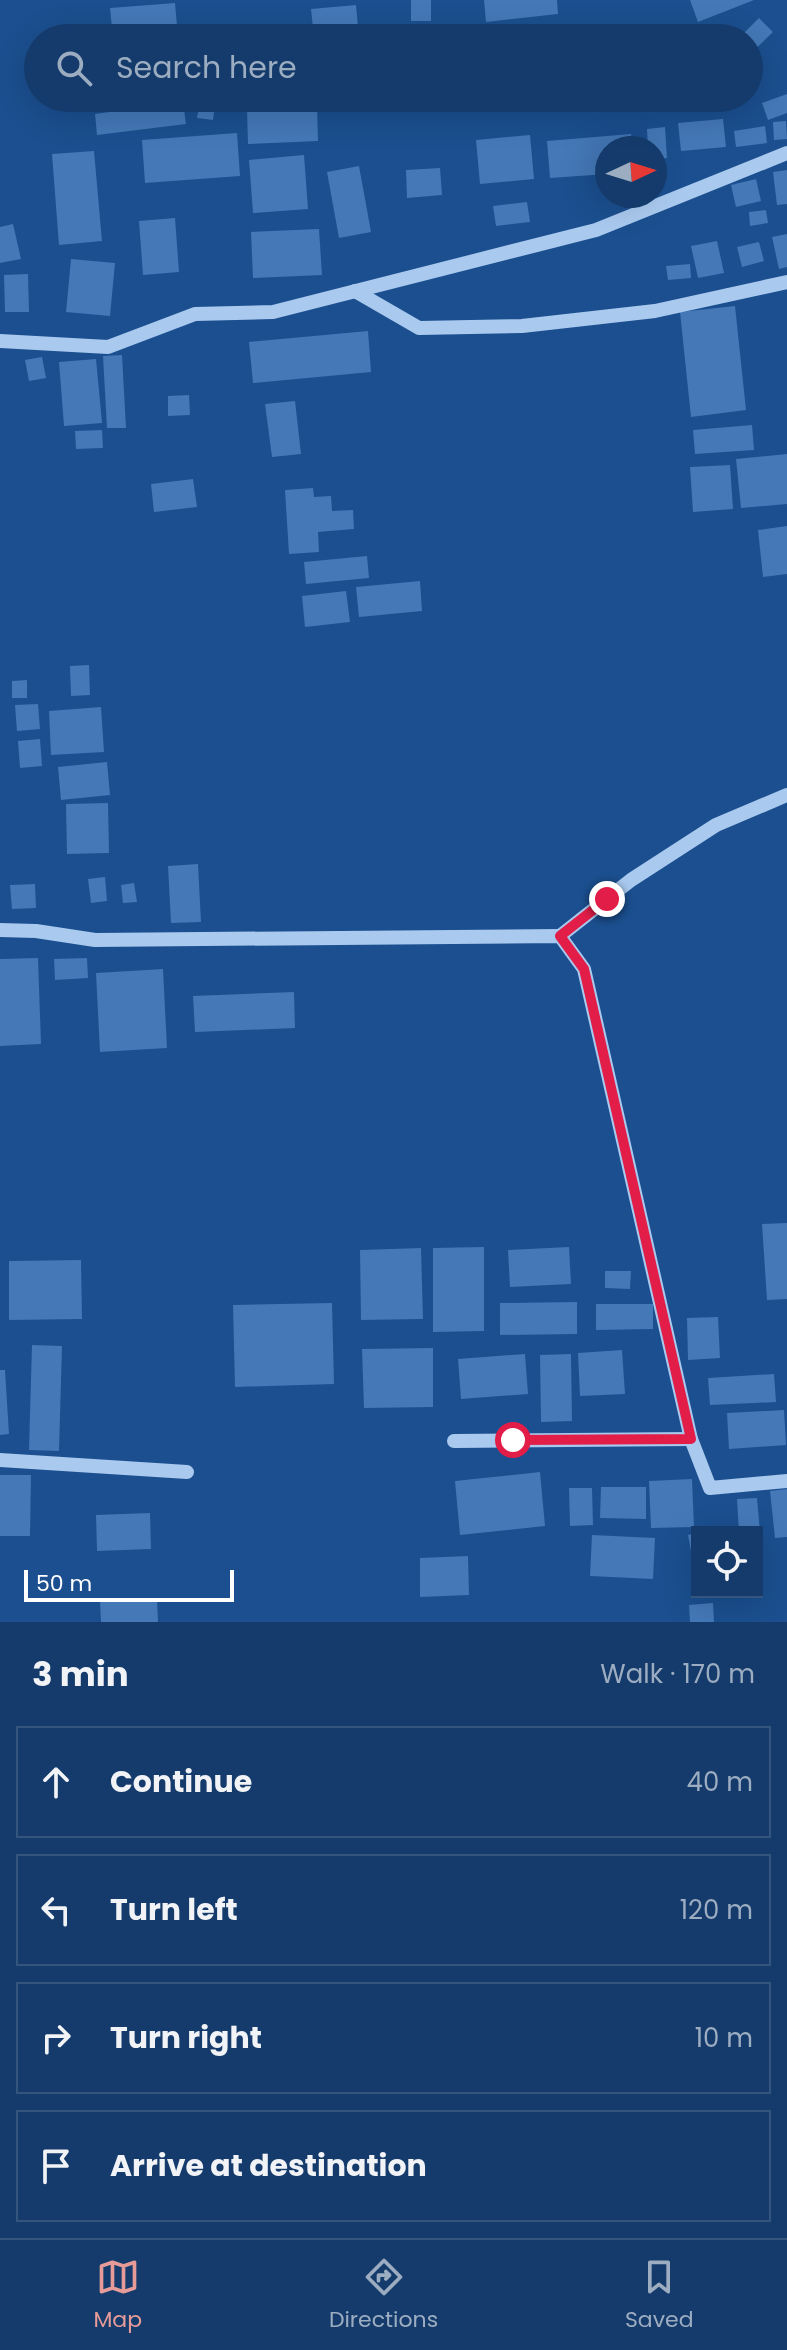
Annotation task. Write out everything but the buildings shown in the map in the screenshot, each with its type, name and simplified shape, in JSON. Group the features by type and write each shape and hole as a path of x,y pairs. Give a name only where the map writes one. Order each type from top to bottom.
{"street":[{"path":"0,341 108,347 195,314 273,312 596,230 787,153"},
{"path":"355,291 419,328 522,326 655,311 787,282"},
{"path":"0,930 36,931 95,940 560,936 631,880 716,825 787,795"},
{"path":"560,936 584,969 691,1439 710,1488 787,1481"},
{"path":"454,1441 691,1439"},
{"path":"0,1460 187,1472"}],"route":[{"path":"513,1440 691,1439 584,969 560,936 607,899"}]}
